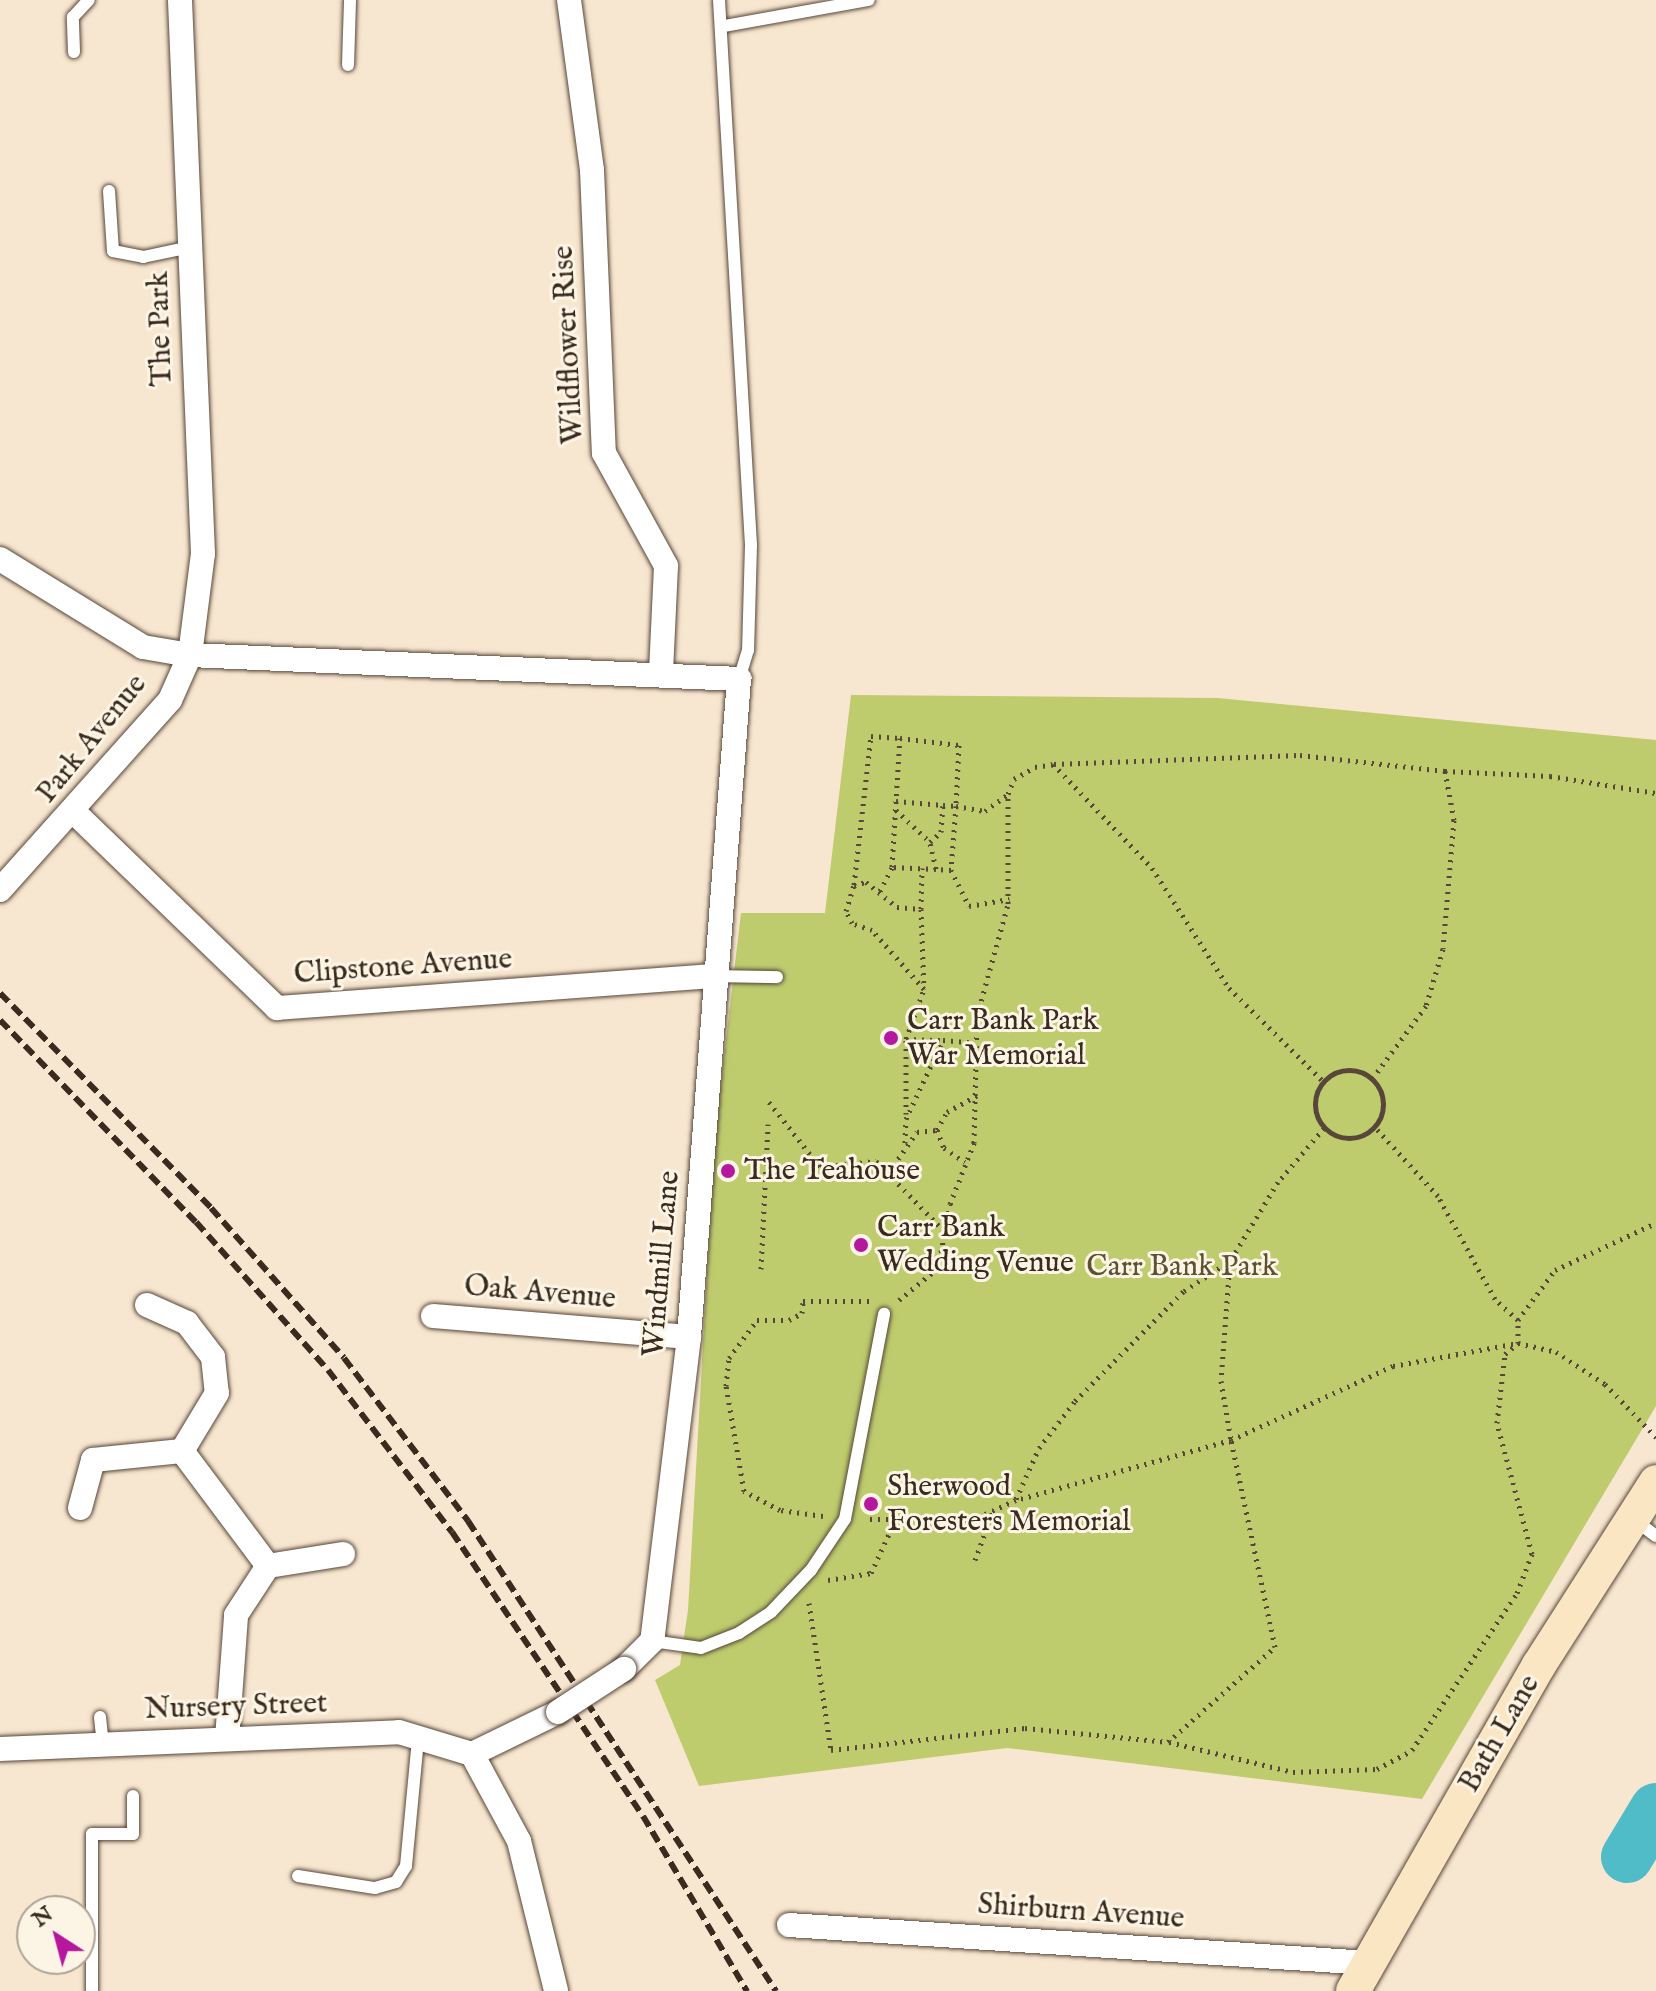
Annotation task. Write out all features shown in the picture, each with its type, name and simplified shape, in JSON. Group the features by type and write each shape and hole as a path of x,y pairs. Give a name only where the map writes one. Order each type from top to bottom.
{"main road":[{"name":"Bath Lane","path":"1361,1977 1644,1527 1656,1482"}],"street":[{"name":"The Park","path":"180,0 203,554 190,655"},
{"name":"Wildflower Rise","path":"569,0 592,170 604,453 666,566 661,673"},
{"path":"0,559 143,647 190,655 661,673 739,679"},
{"name":"Park Avenue","path":"0,890 75,813 170,700 190,655"},
{"name":"Windmill Lane","path":"652,1641 689,1337 739,679"},
{"name":"Clipstone Avenue","path":"75,813 277,1008 718,976"},
{"path":"147,1305 187,1323 213,1357 217,1393 182,1451"},
{"name":"Oak Avenue","path":"433,1316 689,1337"},
{"path":"80,1508 93,1460 182,1451"},
{"path":"182,1451 268,1566"},
{"path":"227,1739 236,1615 268,1566 343,1554"},
{"path":"556,1991 519,1841 472,1754 558,1712 624,1669 652,1641"},
{"name":"Nursery Street","path":"0,1749 399,1732 472,1754"},
{"name":"Shirburn Avenue","path":"789,1925 1361,1977"}],"lane":[{"path":"74,52 73,17 89,0"},
{"path":"348,65 350,0"},
{"path":"719,0 724,26 751,545 748,650 739,679"},
{"path":"724,26 869,0"},
{"path":"109,191 113,251 143,257 190,247"},
{"path":"718,976 777,977"},
{"path":"652,1641 701,1648 760,1619 811,1570 845,1519 884,1314"},
{"path":"100,1717 103,1745"},
{"path":"298,1876 375,1888 396,1882 406,1866 418,1738"},
{"path":"92,1991 92,1834 133,1834 133,1796"}],"path":[{"path":"924,989 872,930 852,923 846,911 854,885 871,736 959,745 951,870 969,906 1009,899"},
{"path":"880,891 892,867 900,738"},
{"path":"1656,793 1550,776 1445,771 1300,755 1053,764 1014,779 1008,794 1009,899 975,1043 978,1095 965,1162 944,1231 938,1268 906,1298 803,1301 802,1313 789,1320 757,1320 729,1358 726,1386 744,1491 780,1510 845,1519 896,1519 933,1526 1231,1440 1393,1366 1518,1343 1556,1352 1605,1384 1656,1437"},
{"path":"1053,764 1152,868 1229,988 1323,1081"},
{"path":"1372,1079 1426,1006 1443,949 1454,820 1445,771"},
{"path":"896,801 985,811 1008,794"},
{"path":"930,842 941,832 943,805"},
{"path":"895,809 930,842 936,869"},
{"path":"892,867 951,870"},
{"path":"889,1172 905,1143 906,1039 924,989 922,868"},
{"path":"854,885 880,891 897,907 921,909"},
{"path":"906,1039 975,1043"},
{"path":"906,1119 943,1040"},
{"path":"1353,1070 1372,1079 1383,1108 1375,1127 1344,1138 1324,1128 1314,1110 1323,1081 1353,1070"},
{"path":"905,1143 937,1130 947,1112 978,1095"},
{"path":"769,1102 820,1167 857,1160 889,1172 944,1231"},
{"path":"761,1269 768,1124"},
{"path":"1375,1127 1422,1174 1495,1299 1518,1320"},
{"path":"1016,1500 1039,1448 1075,1401 1184,1291 1230,1261 1278,1182 1324,1128"},
{"path":"937,1130 944,1148 965,1162"},
{"path":"816,1592 807,1606 831,1750 1025,1728 1168,1742 1293,1772 1377,1769 1412,1750 1517,1593 1532,1554 1497,1423 1505,1354 1518,1343 1518,1320 1555,1270 1656,1223"},
{"path":"1168,1742 1275,1647 1221,1381 1230,1261"},
{"path":"975,1560 993,1510"},
{"path":"822,1586 871,1573 896,1519"}],"green space":[{"name":"Carr Bank Park","path":"851,695 1218,698 1656,740 1656,1406 1422,1799 1007,1748 699,1786 655,1680 680,1665 688,1610 715,1133 741,913 825,913"}],"waterway":[{"path":"1627,1857 1656,1809"}],"railway":[{"path":"0,993 211,1208 344,1358 468,1521 776,1991"},
{"path":"0,1020 196,1222 328,1370 452,1532 643,1816 747,1991"}],"place":[{"name":"Carr Bank Park War Memorial","path":"891,1038"},
{"name":"The Teahouse","path":"728,1171"},
{"name":"Carr Bank Wedding Venue","path":"861,1245"},
{"name":"Sherwood Foresters Memorial","path":"871,1504"}]}
